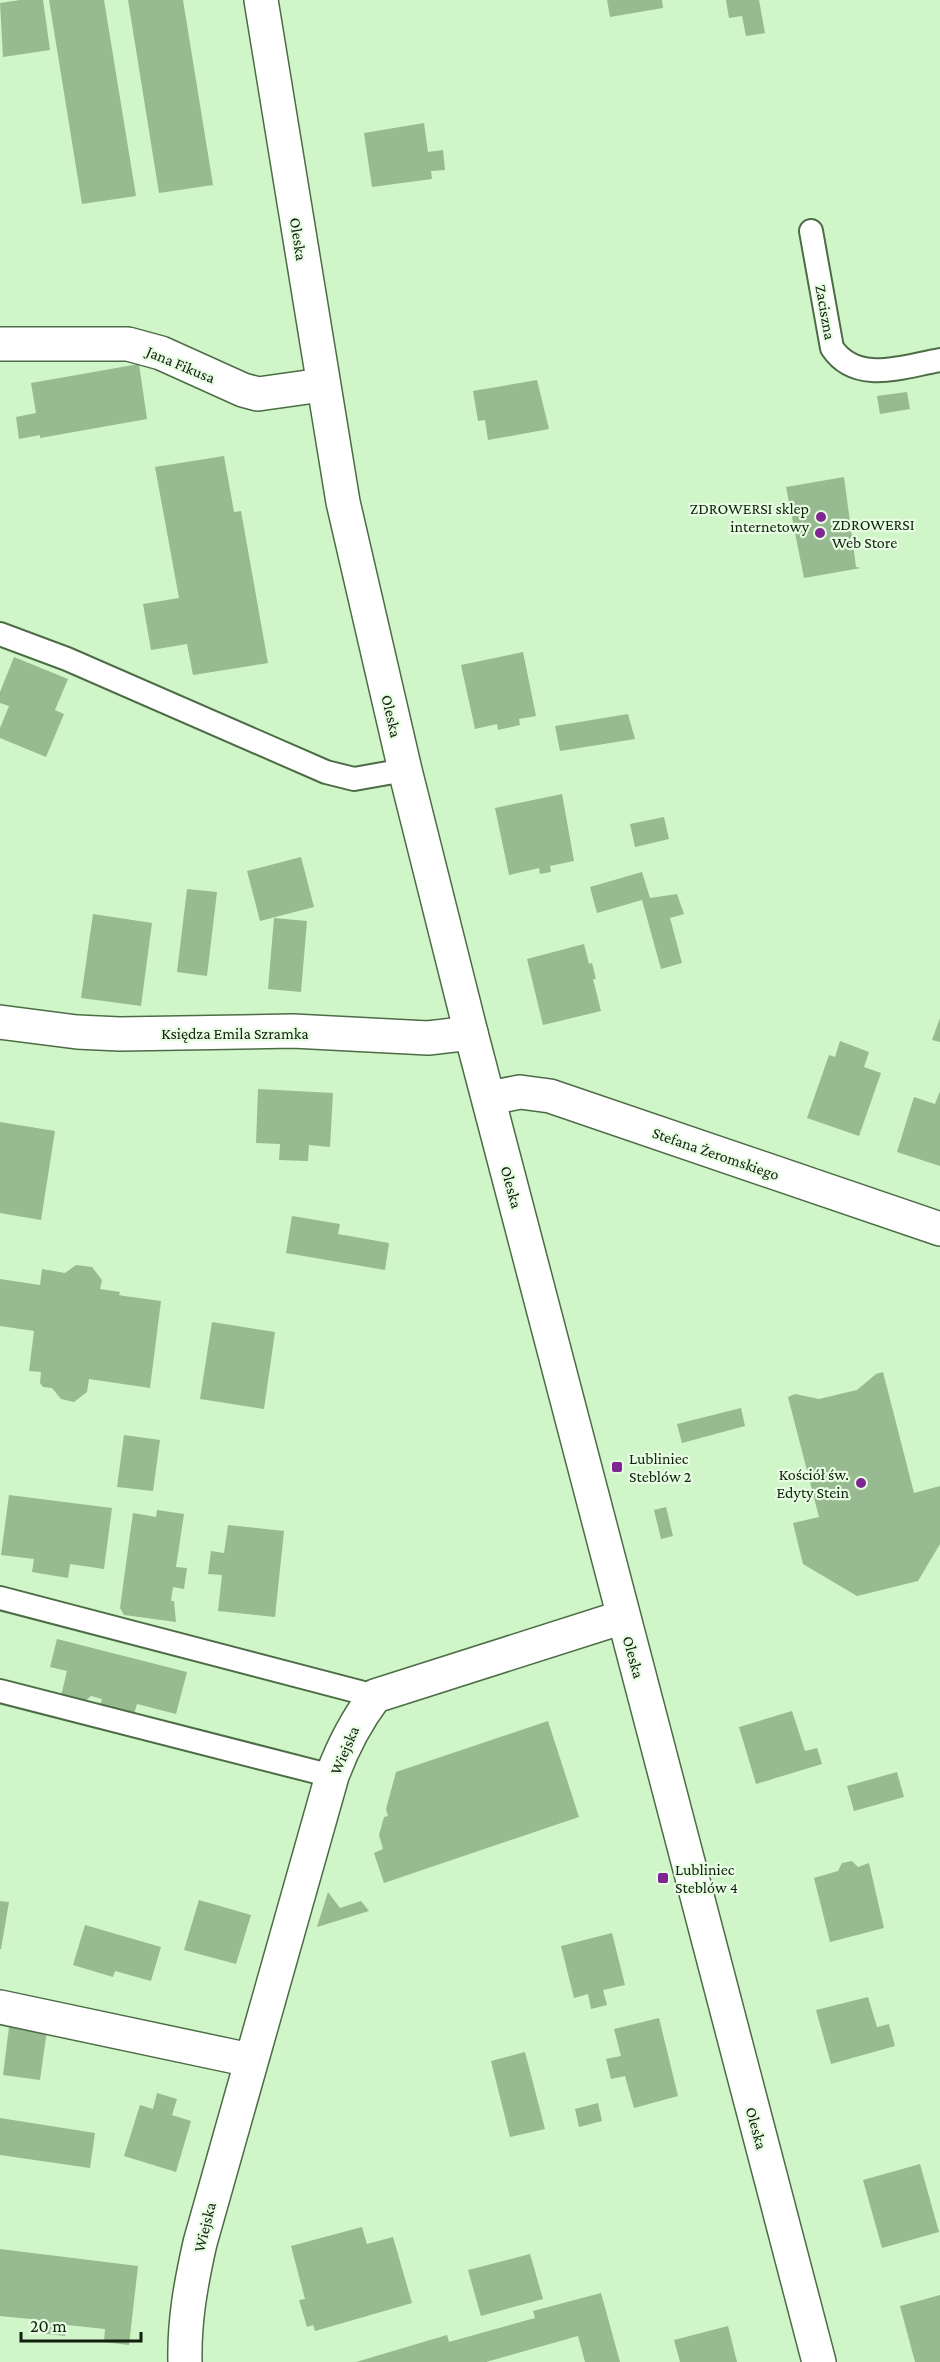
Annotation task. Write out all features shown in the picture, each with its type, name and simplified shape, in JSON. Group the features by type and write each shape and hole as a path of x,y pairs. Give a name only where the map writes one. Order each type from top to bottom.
{"street":[{"name":"Oleska","path":"261,0 342,502 405,770 471,1033 819,2362"},
{"name":"Jana Fikusa","path":"0,344 109,342 136,346 161,353 243,390 258,394 322,385"},
{"name":"Księdza Emila Szramka","path":"0,1022 67,1031 120,1034 282,1031 428,1038 471,1033"},
{"name":"Stefana Żeromskiego","path":"489,1098 520,1092 550,1096 940,1229"},
{"path":"375,1696 623,1617"},
{"name":"Wiejska","path":"185,2362 184,2332 195,2264 250,2060 332,1776 344,1745 375,1696"},
{"path":"0,2007 250,2060"}],"lane":[{"name":"Zaciszna","path":"811,231 832,348 839,358 855,368 872,371 940,360"},
{"path":"0,634 68,659 333,775 354,779 405,770"},
{"path":"0,1598 375,1696"},
{"path":"0,1691 332,1776"}],"building":[{"path":"43,0 50,50 3,57 0,3"},
{"path":"49,0 104,0 136,196 82,204"},
{"path":"128,0 183,0 213,185 159,193"},
{"path":"607,0 662,0 663,8 610,17"},
{"path":"726,0 759,0 765,33 746,36 742,16 729,18"},
{"path":"424,123 428,152 443,150 445,170 431,171 432,179 372,187 364,133"},
{"path":"139,364 147,419 40,438 40,435 19,439 16,417 36,413 31,383"},
{"path":"537,380 549,429 488,440 485,420 478,421 473,391"},
{"path":"907,392 910,409 880,414 877,396"},
{"path":"224,456 234,512 241,511 268,663 193,675 187,644 151,650 143,604 179,598 155,467"},
{"name":"ZDROWERSI sklep internetowy","path":"844,477 856,567 861,568 804,578 786,487"},
{"path":"523,652 536,716 519,719 520,725 498,730 497,724 475,729 461,665"},
{"path":"14,657 68,679 55,710 64,714 46,757 0,738 0,728 9,706 0,703 0,692"},
{"path":"628,714 635,739 560,751 555,726"},
{"path":"562,794 574,861 550,866 551,872 540,874 539,868 509,875 495,808"},
{"path":"664,817 669,839 635,847 630,824"},
{"path":"301,857 314,907 260,921 247,871"},
{"path":"642,872 650,898 677,894 684,914 670,918 682,963 661,969 642,900 597,913 590,887"},
{"path":"187,889 217,892 207,976 177,972"},
{"path":"93,914 152,923 141,1006 81,998"},
{"path":"274,918 307,921 301,992 268,989"},
{"path":"584,944 589,964 592,963 596,979 593,979 601,1011 543,1025 527,959"},
{"path":"940,1018 940,1042 932,1040"},
{"path":"840,1041 869,1052 864,1067 881,1073 859,1136 807,1118 829,1055 835,1057"},
{"path":"258,1089 333,1093 330,1147 309,1145 308,1161 279,1160 280,1144 256,1143"},
{"path":"940,1091 940,1166 897,1152 914,1097 935,1104"},
{"path":"0,1122 55,1131 41,1220 0,1213"},
{"path":"292,1216 340,1224 338,1234 389,1243 385,1270 286,1253"},
{"path":"76,1265 92,1267 102,1280 100,1289 120,1292 119,1295 124,1296 161,1301 150,1388 89,1379 87,1392 74,1402 61,1399 52,1388 43,1387 40,1383 41,1372 29,1371 34,1331 0,1326 0,1279 40,1285 42,1269 65,1273"},
{"path":"212,1322 275,1332 264,1409 200,1399"},
{"name":"Kościół św. Edyty Stein","path":"883,1372 914,1493 940,1486 940,1544 918,1581 857,1596 803,1564 793,1523 819,1517 788,1397 795,1394 819,1399 857,1390 876,1374"},
{"path":"741,1408 745,1426 682,1443 677,1424"},
{"path":"124,1435 160,1440 153,1491 117,1487"},
{"path":"9,1495 112,1508 104,1569 70,1564 68,1578 32,1572 34,1559 1,1555"},
{"path":"666,1507 673,1536 661,1539 654,1510"},
{"path":"157,1510 184,1514 176,1567 187,1568 184,1589 173,1587 171,1601 174,1601 176,1622 124,1615 120,1608 133,1513 156,1517"},
{"path":"228,1525 284,1531 275,1617 218,1611 222,1575 208,1574 211,1551 224,1553"},
{"path":"57,1639 187,1672 176,1714 137,1704 134,1714 100,1706 102,1699 91,1696 84,1702 61,1696 67,1671 50,1667"},
{"path":"792,1711 805,1751 817,1748 822,1764 756,1784 739,1727"},
{"path":"548,1721 579,1817 384,1883 374,1853 383,1849 379,1835 384,1817 388,1816 386,1809 396,1772"},
{"path":"897,1772 904,1797 854,1811 847,1786"},
{"path":"852,1861 858,1867 869,1863 884,1928 830,1942 814,1878 838,1871 842,1863"},
{"path":"328,1892 340,1908 361,1901 369,1911 317,1927"},
{"path":"199,1900 251,1915 236,1964 184,1950"},
{"path":"0,1901 9,1902 1,1949 0,1949"},
{"path":"85,1925 161,1947 151,1981 115,1971 113,1977 73,1965"},
{"path":"612,1933 625,1985 603,1990 607,2005 591,2009 588,1994 574,1998 561,1946"},
{"path":"868,1997 877,2027 889,2024 895,2046 831,2064 816,2010"},
{"path":"659,2018 678,2096 634,2108 625,2076 611,2079 606,2059 621,2056 614,2029"},
{"path":"10,2019 48,2023 40,2080 3,2075"},
{"path":"525,2052 545,2129 510,2137 491,2061"},
{"path":"157,2093 177,2099 172,2115 191,2121 176,2172 124,2156 140,2105 153,2109"},
{"path":"598,2103 602,2121 579,2127 575,2109"},
{"path":"0,2118 95,2133 90,2168 0,2155"},
{"path":"920,2164 939,2232 882,2248 863,2180"},
{"path":"362,2227 367,2244 393,2237 412,2303 315,2331 313,2325 307,2327 299,2300 305,2299 291,2246"},
{"path":"0,2249 138,2266 129,2345 104,2342 105,2329 67,2325 65,2336 39,2333 40,2320 0,2316"},
{"path":"530,2254 543,2299 481,2316 468,2270"},
{"path":"601,2293 620,2362 585,2362 578,2336 486,2362 356,2362 447,2335 449,2342 535,2318 533,2311"},
{"path":"940,2295 940,2362 915,2362 900,2306"},
{"path":"728,2326 737,2362 680,2362 674,2340"}],"place":[{"name":"ZDROWERSI sklep internetowy","path":"821,517"},
{"name":"ZDROWERSI Web Store","path":"820,533"},
{"name":"Lubliniec Steblów 2","path":"617,1467"},
{"name":"Kościół św. Edyty Stein","path":"861,1483"},
{"name":"Lubliniec Steblów 4","path":"663,1878"}]}
